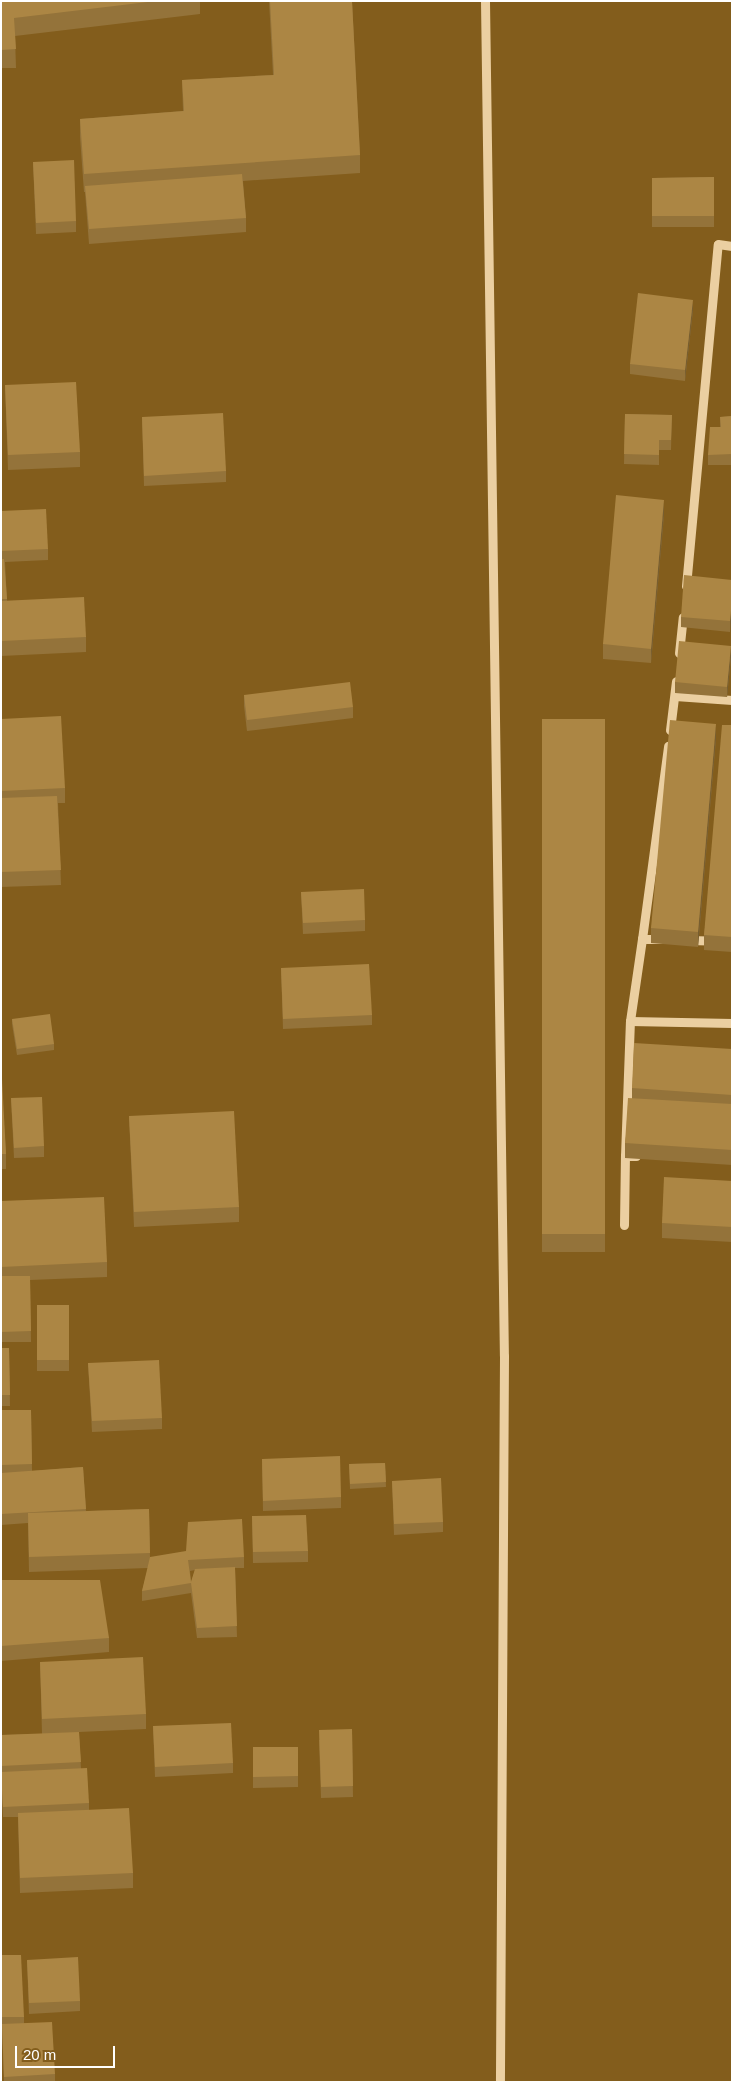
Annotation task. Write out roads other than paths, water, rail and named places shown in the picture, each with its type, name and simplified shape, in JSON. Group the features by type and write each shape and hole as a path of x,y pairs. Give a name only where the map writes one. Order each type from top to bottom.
{"street":[{"path":"485,1 504,1356 500,2082"},
{"path":"624,1225 630,1021 675,696 718,244 732,246"},
{"path":"675,696 732,700"},
{"path":"642,939 732,941"},
{"path":"630,1021 732,1023"},
{"path":"625,1156 644,1156"}]}
